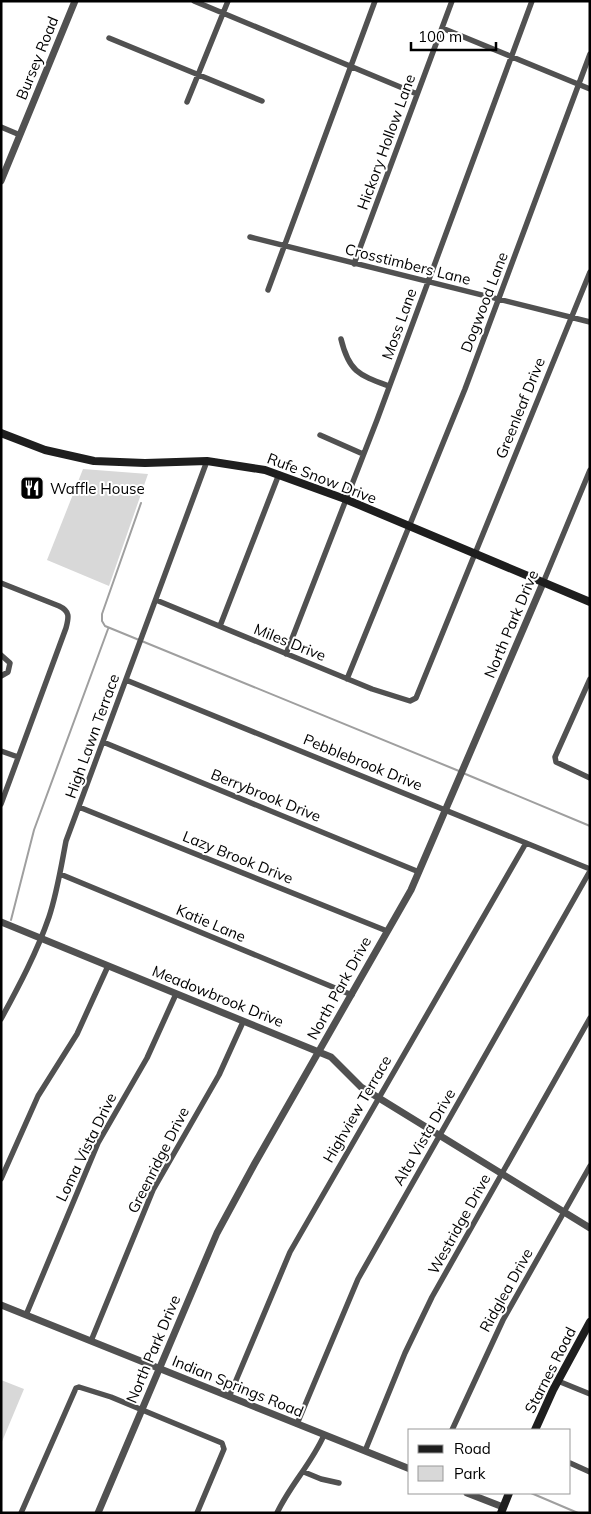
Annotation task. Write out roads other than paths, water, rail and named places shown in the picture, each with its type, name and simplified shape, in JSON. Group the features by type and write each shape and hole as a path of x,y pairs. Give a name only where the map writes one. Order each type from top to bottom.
{"main road":[{"name":"Rufe Snow Drive","path":"1,433 45,450 94,460 145,463 207,461 249,466 279,474 345,499 590,602"},
{"name":"Starnes Road","path":"535,1429 558,1381 590,1322"},
{"path":"502,1510 509,1494"}],"street":[{"name":"Bursey Road","path":"1,181 75,1"},
{"path":"194,1 417,94"},
{"path":"187,102 228,1"},
{"path":"268,290 375,1"},
{"name":"Hickory Hollow Lane","path":"354,264 452,1"},
{"name":"Moss Lane","path":"286,654 389,386 532,1"},
{"path":"442,28 590,89"},
{"path":"109,38 262,101"},
{"name":"Dogwood Lane","path":"347,679 499,300 590,54"},
{"path":"1,127 20,135"},
{"name":"Crosstimbers Lane","path":"250,237 590,322"},
{"name":"Greenleaf Drive","path":"416,698 590,272"},
{"path":"341,340 346,360 356,372 389,386"},
{"path":"320,435 363,454"},
{"name":"High Lawn Terrace","path":"1,1019 20,983 49,918 66,841 207,461"},
{"name":"North Park Drive","path":"98,1513 217,1233 352,995 419,872 463,773 588,479 590,470"},
{"path":"220,626 279,474"},
{"path":"1,583 59,606 68,612 66,628 1,804"},
{"name":"Miles Drive","path":"156,600 347,679 410,701 416,698"},
{"path":"1,654 10,663 8,672 1,676"},
{"path":"590,679 554,757 556,762 590,778"},
{"name":"Pebblebrook Drive","path":"126,680 590,870"},
{"name":"Berrybrook Drive","path":"103,742 419,872"},
{"path":"1,750 18,757"},
{"name":"Lazy Brook Drive","path":"79,807 387,931"},
{"name":"Highview Terrace","path":"229,1397 290,1252 526,843"},
{"name":"Alta Vista Drive","path":"297,1424 358,1279 590,870"},
{"name":"Katie Lane","path":"60,874 352,995"},
{"name":"Meadowbrook Drive","path":"1,922 331,1058 361,1087 501,1175 590,1228"},
{"path":"1,1179 38,1096 76,1034 108,966"},
{"name":"Loma Vista Drive","path":"26,1315 98,1143 147,1058 176,994"},
{"name":"Westridge Drive","path":"365,1451 408,1345 437,1289 590,1018"},
{"name":"Greenridge Drive","path":"91,1341 154,1190 219,1076 244,1022"},
{"name":"Ridglea Drive","path":"452,1429 499,1327 590,1166"},
{"name":"Indian Springs Road","path":"1,1305 408,1468"},
{"path":"558,1381 590,1394"},
{"path":"21,1513 76,1388 85,1388 224,1445 218,1468 198,1513"},
{"path":"278,1513 283,1501 313,1459 324,1435"},
{"path":"571,1463 590,1472"},
{"path":"304,1472 321,1479 339,1483"},
{"path":"469,1494 502,1510"}],"waterway":[{"path":"141,503 102,614 102,621 105,626 459,771"},
{"path":"11,920 34,830 108,629"},
{"path":"463,773 590,826"},
{"path":"533,1494 578,1513"}],"place":[{"name":"Waffle House","path":"32,488"}]}
